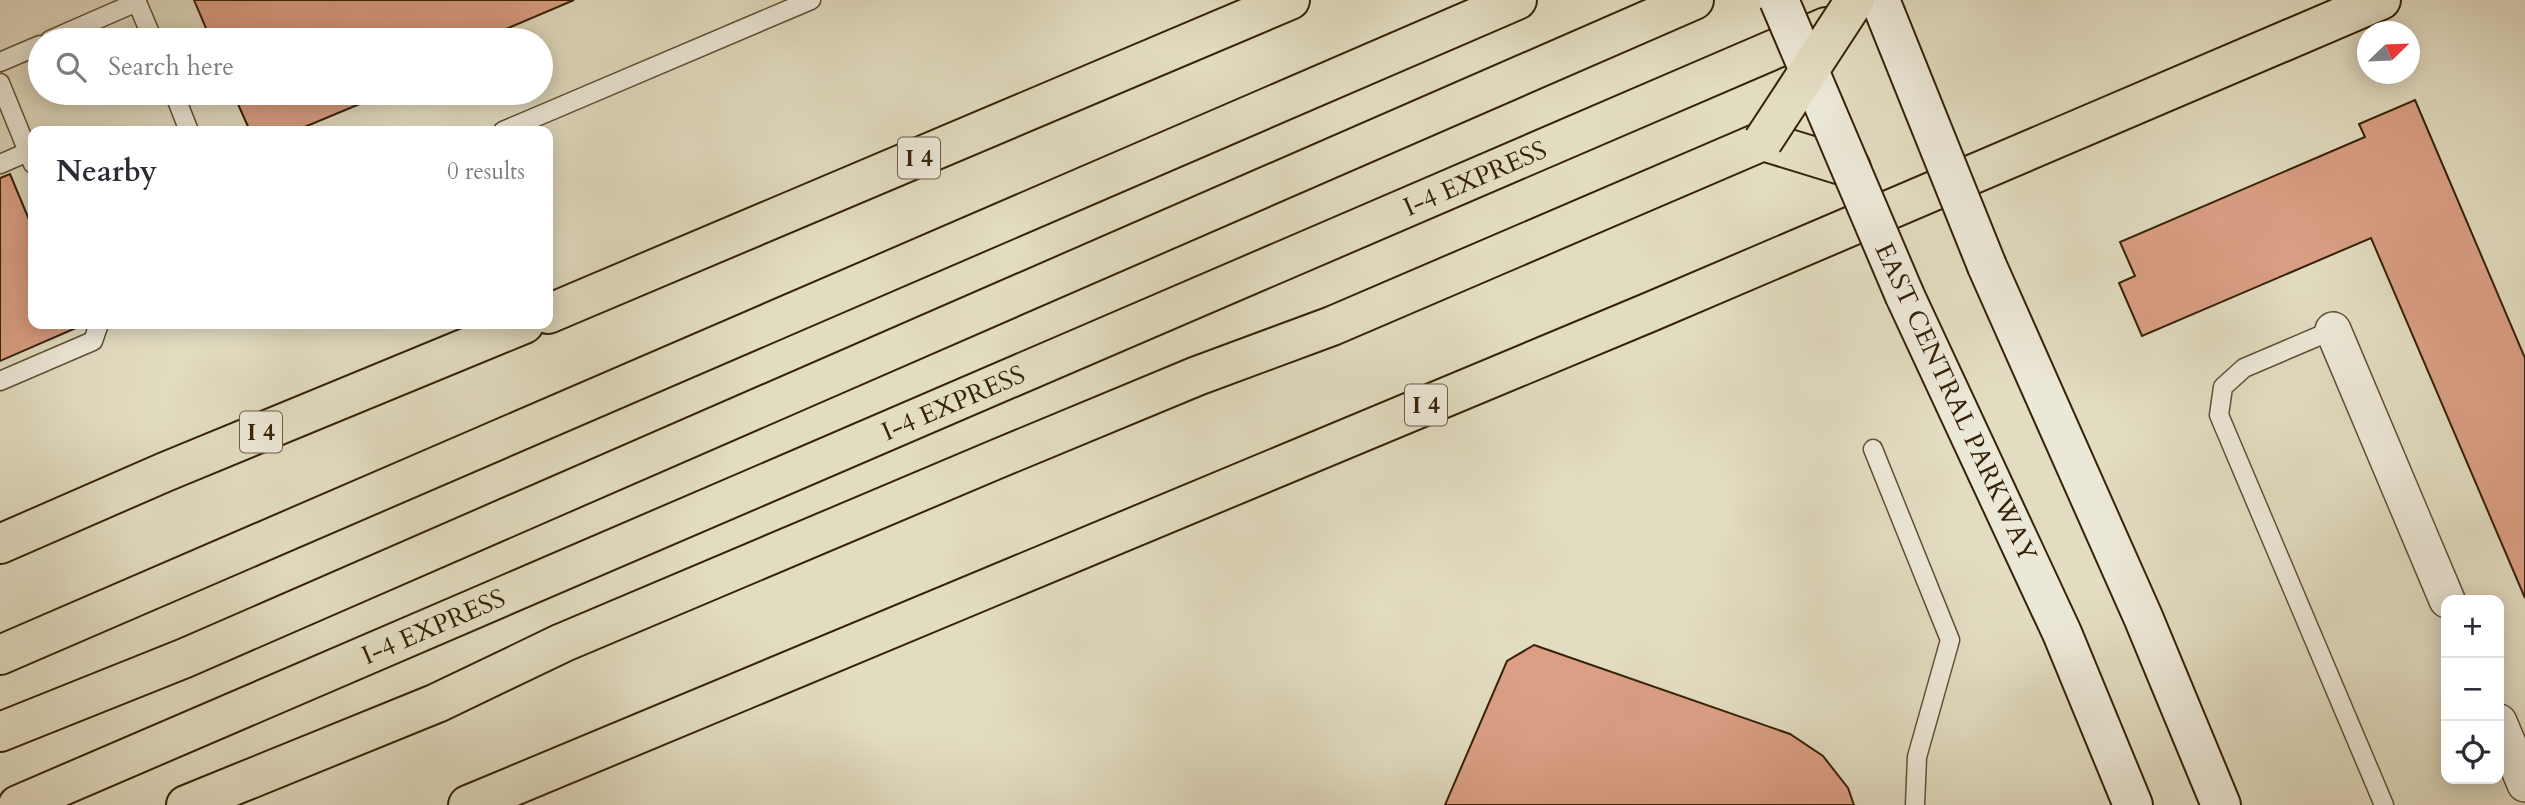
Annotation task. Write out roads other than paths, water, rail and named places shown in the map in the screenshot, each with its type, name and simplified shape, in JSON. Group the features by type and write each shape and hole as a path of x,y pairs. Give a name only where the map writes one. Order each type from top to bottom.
{"highway":[{"name":"I 4","path":"553,312 1290,0"},
{"path":"0,655 1517,0"},
{"path":"0,732 198,653 1694,0"},
{"path":"186,805 438,703 562,643 1197,376 1332,326 1763,141 1855,0"},
{"name":"I-4 EXPRESS","path":"18,805 1889,0"},
{"name":"I 4","path":"468,805 1650,312 2381,0"},
{"path":"1763,141 1851,168"},
{"name":"I 4","path":"0,544 165,472 511,329"}],"main road":[{"name":"EAST CENTRAL PARKWAY","path":"1779,0 1905,296 2062,633 2133,805"},
{"path":"1880,0 1987,266 2143,617 2221,805"}],"street":[{"path":"2333,330 2445,595"},
{"path":"2504,734 2525,784"}],"lane":[{"path":"515,126 811,0"},
{"path":"77,28 137,1 148,28"},
{"path":"0,62 28,50"},
{"path":"0,83 28,151"},
{"path":"179,105 187,126"},
{"path":"0,164 28,159"},
{"path":"0,381 93,341 97,329"},
{"path":"2333,330 2244,368 2222,387 2219,415 2384,805"},
{"path":"1873,449 1951,640 1917,757 1915,805"}]}
